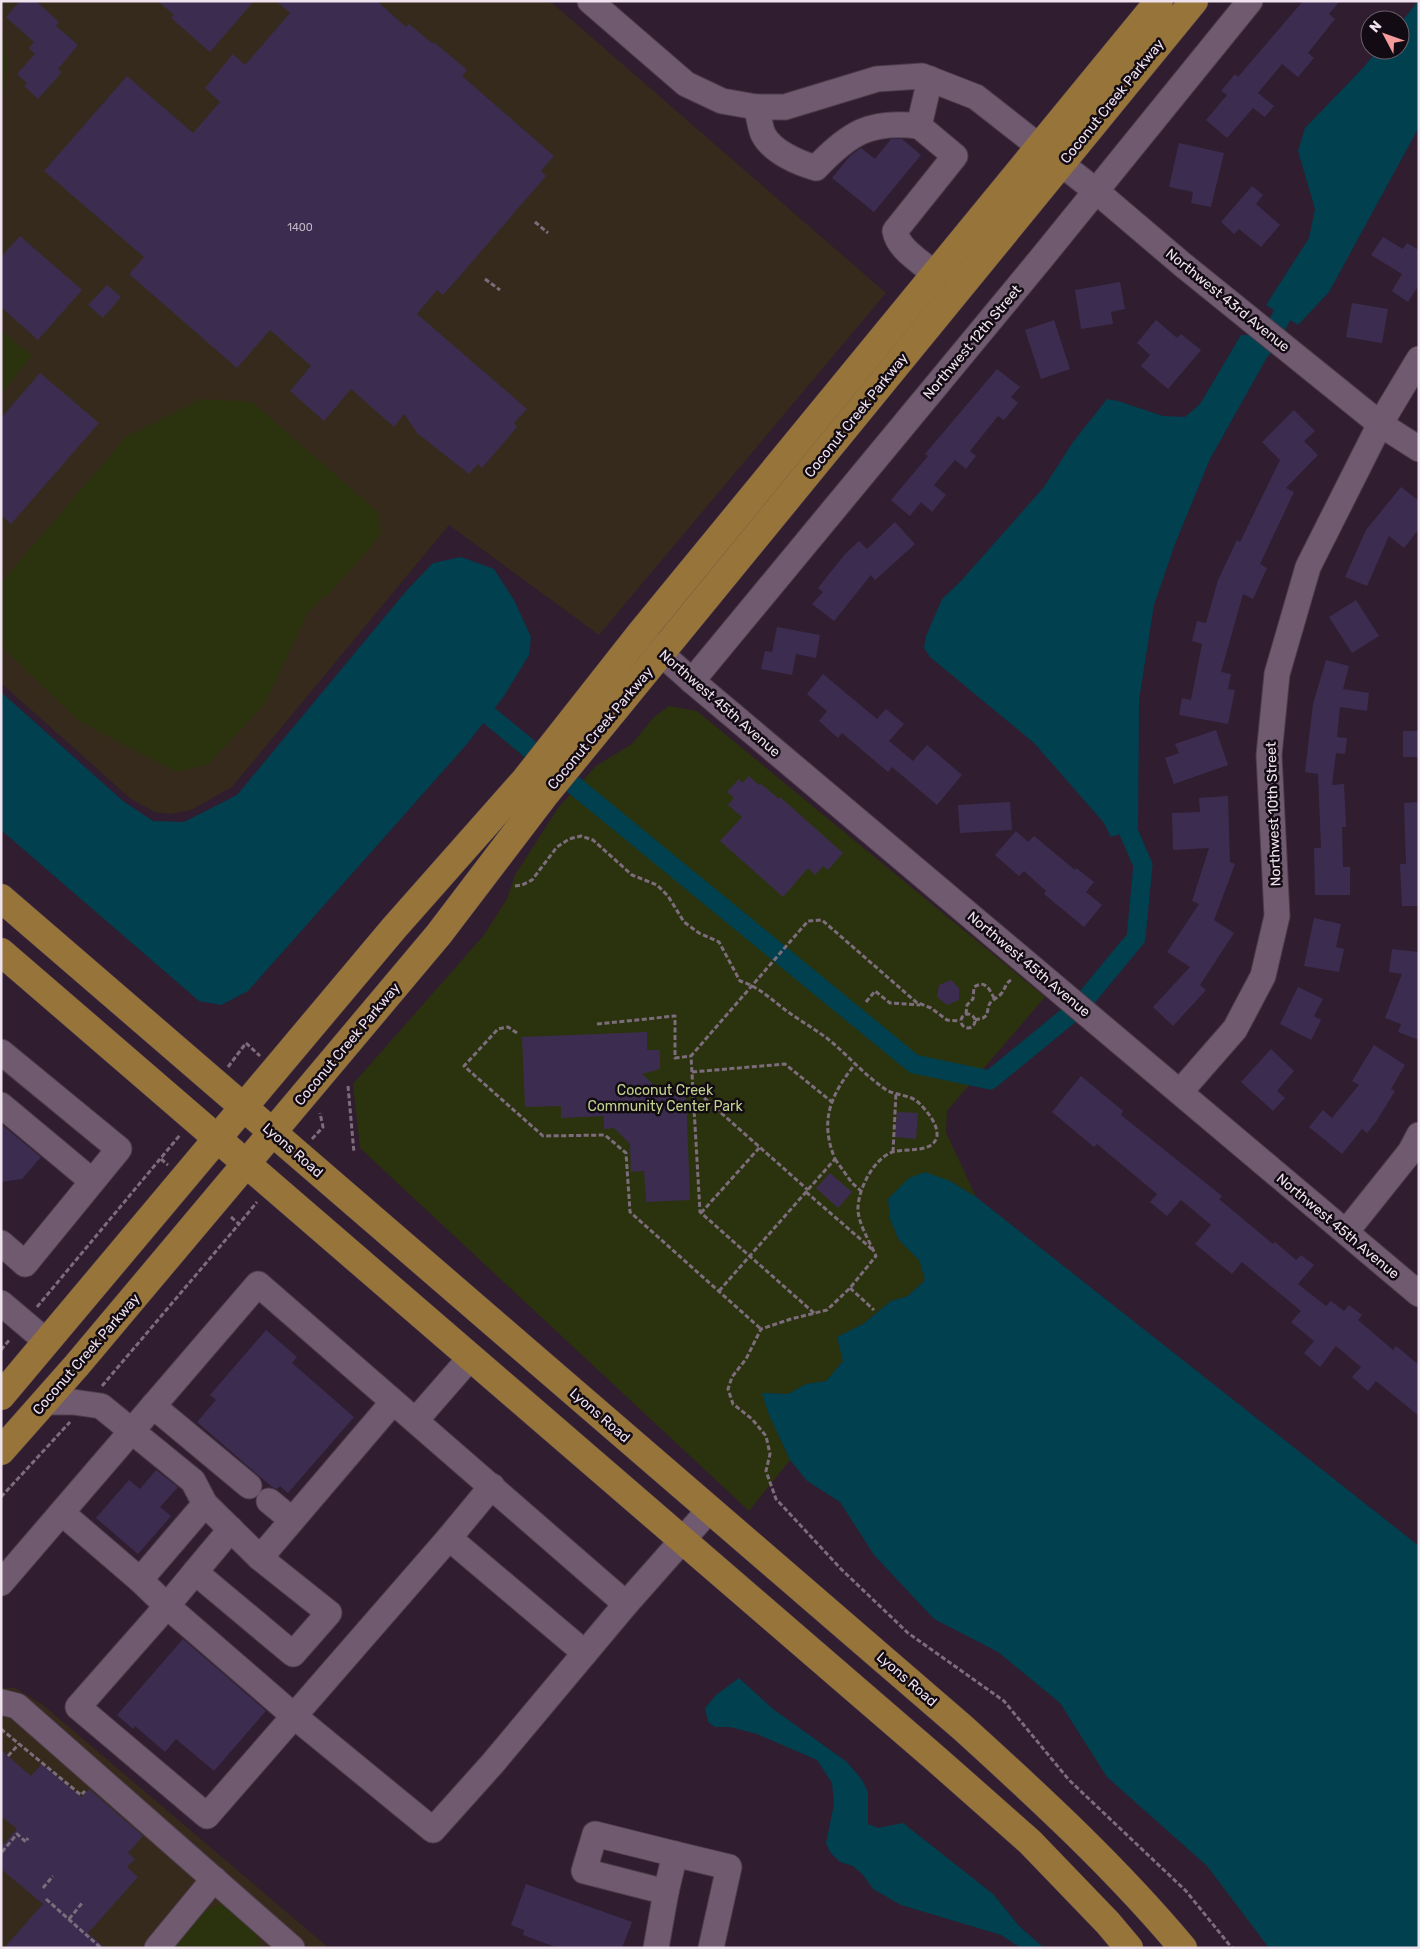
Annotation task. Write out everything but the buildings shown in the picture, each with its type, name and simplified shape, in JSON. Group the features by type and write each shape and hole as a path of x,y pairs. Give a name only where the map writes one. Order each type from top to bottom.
{"main road":[{"name":"Coconut Creek Parkway","path":"1,1451 248,1163 439,934 534,788 564,730 640,634 1159,1"},
{"name":"Coconut Creek Parkway","path":"1,1396 394,928 534,788 585,746 1194,1"},
{"name":"Lyons Road","path":"1,898 963,1728 1063,1819 1151,1910 1183,1948"},
{"path":"1,952 248,1163 470,1358 1030,1842 1108,1923 1129,1948"}],"street":[{"name":"Northwest 43rd Avenue","path":"590,1 686,84 722,102 756,107 785,108 877,79 922,76 976,97 1096,191 1183,265 1380,424 1419,450"},
{"name":"Northwest 12th Street","path":"692,680 1096,191 1250,1"},
{"path":"919,126 930,79"},
{"path":"756,107 764,135 778,150 798,163 816,168 836,147 854,134 876,126 898,124 919,126 955,156 895,231 896,239 901,245 935,274"},
{"name":"Northwest 10th Street","path":"1180,1092 1234,1029 1263,976 1277,916 1269,755 1277,674 1308,567 1380,424 1419,359"},
{"name":"Northwest 45th Avenue","path":"640,634 1419,1294"},
{"path":"1,1052 119,1149 25,1264 1,1242"},
{"path":"1,1105 92,1181"},
{"path":"1346,1232 1410,1152 1419,1135"},
{"path":"1,1583 258,1284 626,1604"},
{"path":"1,1303 47,1342"},
{"path":"416,1420 470,1358"},
{"path":"45,1402 73,1402 101,1406 192,1481 205,1504 260,1558 328,1613 293,1654 195,1572"},
{"path":"260,1558 393,1402"},
{"path":"154,1406 292,1520"},
{"path":"192,1481 214,1457"},
{"path":"231,1529 167,1606 78,1707 207,1816 492,1486"},
{"path":"140,1580 205,1504"},
{"path":"62,1513 294,1716 433,1830 493,1764 626,1604 710,1509"},
{"path":"449,1538 585,1653"},
{"path":"1,1702 17,1706 214,1879 283,1945"},
{"path":"666,1892 584,1871 595,1834 729,1867 711,1948"},
{"path":"656,1948 666,1892 676,1854"},
{"path":"157,1948 214,1879"}],"path":[{"path":"536,222 548,233"},
{"path":"485,280 500,290"},
{"path":"514,886 522,885 532,880 557,847 569,838 581,836 593,840 632,875 657,885 668,896 684,922 699,933 720,942 740,981 752,985 832,1042 886,1090 910,1097 918,1102 932,1120 936,1128 937,1137 933,1143 925,1148 893,1152 880,1162 868,1176 861,1191 858,1207 862,1224 876,1256 850,1288 827,1310 761,1330 746,1359 732,1377 728,1389 733,1404 752,1419 766,1436 770,1454 766,1471 776,1499 841,1569 908,1633 1004,1701 1069,1780 1186,1891 1232,1948"},
{"path":"597,1024 675,1016 675,1058 691,1056 808,921 822,920 916,1002 930,1008 947,1020 960,1021"},
{"path":"974,1020 987,1015 988,1005 994,998 1002,994 1005,985 1011,979 1016,979"},
{"path":"960,1021 966,1014 967,1005 973,998 974,987 983,983 988,986 994,998"},
{"path":"866,1002 875,991 890,1003 923,1005"},
{"path":"960,1021 962,1026 968,1028 973,1026 974,1020 970,1014 966,1014"},
{"path":"518,1033 508,1027 498,1029 464,1066 543,1136 605,1135 626,1153 630,1212 761,1330"},
{"path":"691,1056 701,1213 814,1313"},
{"path":"692,1072 785,1064 832,1102"},
{"path":"855,1064 836,1089 828,1118 827,1132 835,1159 852,1183 861,1191"},
{"path":"348,1086 354,1153"},
{"path":"693,1088 873,1250"},
{"path":"893,1152 896,1093"},
{"path":"701,1213 760,1147"},
{"path":"1,1350 161,1159"},
{"path":"719,1291 835,1159"},
{"path":"1,1497 87,1404 239,1224"},
{"path":"850,1288 874,1310"},
{"path":"1,1729 81,1796 87,1789"},
{"path":"8,1756 19,1744"},
{"path":"2,1852 17,1834 26,1842 28,1838"},
{"path":"43,1888 53,1876"},
{"path":"46,1899 102,1948"},
{"path":"68,1919 83,1902"}],"shaded area":[{"path":"1,1 550,1 886,293 599,635 449,525 232,787 191,810 170,814 155,812 131,799 1,683"},
{"path":"1,1688 15,1688 42,1704 329,1948 1,1948"}],"green space":[{"path":"1,29 6,47 7,65 6,83 1,101"},
{"path":"1,330 32,356 1,394"},
{"path":"201,399 252,402 378,512 381,535 327,596 325,595 307,614 265,704 208,764 176,772 79,721 4,649 1,640 1,583 126,437"},
{"name":"Coconut Creek Community Center Park","path":"669,706 697,711 1045,997 947,1111 946,1132 976,1197 950,1181 888,1199 890,1219 899,1240 919,1260 925,1280 908,1296 891,1301 863,1324 837,1337 843,1361 826,1381 806,1384 788,1394 762,1393 769,1415 790,1460 749,1511 360,1148 353,1084 484,935 507,899 515,875 558,808 596,766 632,744 654,717"},
{"path":"218,1905 227,1905 250,1924 257,1934 259,1948 174,1948 199,1917"}],"water":[{"path":"1418,1 1419,127 1329,292 1298,325 1266,305 1309,238 1315,209 1298,151 1305,128 1370,60 1410,60 1410,11"},
{"path":"1241,335 1250,335 1270,352 1210,459 1175,544 1154,605 1139,700 1138,828 1111,837 1104,823 1034,743 930,657 924,648 926,636 942,599 960,582 1044,487 1073,442 1107,399 1163,416 1185,417 1200,404"},
{"path":"461,557 494,569 514,600 531,637 529,655 504,696 467,744 248,991 221,1005 199,1001 1,830 1,692 123,801 153,821 184,822 237,795 407,590 433,563"},
{"path":"925,1172 950,1181 976,1197 1419,1546 1419,1948 1269,1948 1207,1866 1107,1777 1060,1703 998,1652 934,1619 874,1555 840,1502 807,1481 790,1460 769,1415 762,1393 788,1394 806,1384 826,1381 843,1361 837,1337 863,1324 891,1301 908,1296 925,1280 919,1260 899,1240 890,1219 888,1199 909,1178"},
{"path":"739,1678 773,1709 847,1762 862,1780 868,1792 868,1824 878,1828 903,1823 993,1894 1019,1926 1044,1948 1021,1948 1001,1935 901,1905 873,1889 863,1875 853,1866 840,1862 830,1852 826,1843 834,1804 832,1783 817,1760 757,1734 730,1727 715,1727 708,1722 705,1708 716,1695"}],"waterway":[{"path":"1264,347 1295,293"},
{"path":"470,700 914,1064 990,1080 1079,1007 1136,938 1143,865 1118,808"}]}
